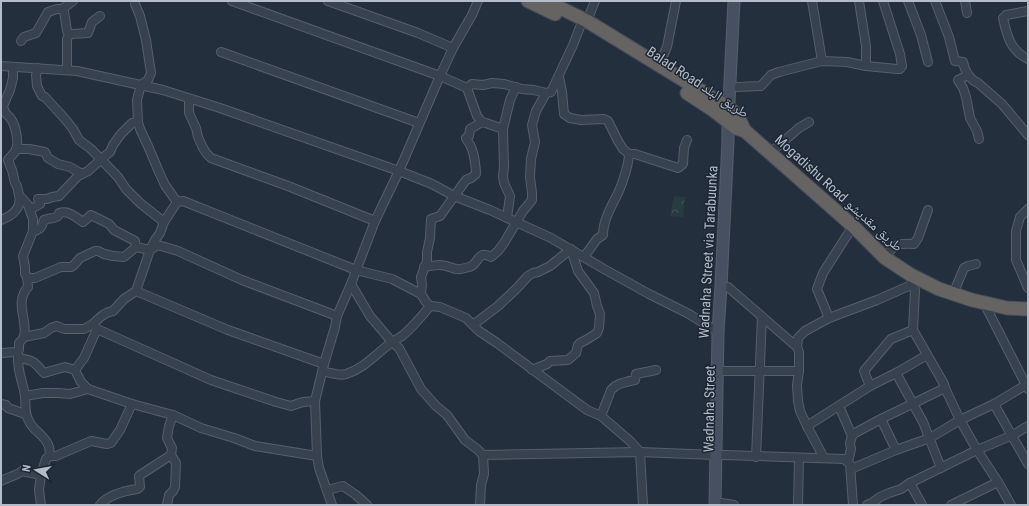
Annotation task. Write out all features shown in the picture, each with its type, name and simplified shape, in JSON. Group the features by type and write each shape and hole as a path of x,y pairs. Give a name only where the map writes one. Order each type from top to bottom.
{"highway":[{"name":"Balad Road طريق البلد","path":"528,1 583,24 593,33 713,110 735,121"},
{"name":"Balad Road طريق البلد","path":"546,1 583,24 659,65 735,121"},
{"name":"Mogadishu Road طريق مقديشو","path":"735,121 853,226 885,258 913,281 984,303 1026,312"}],"main road":[{"name":"Wadnaha Street via Tarabuunka","path":"719,459 718,332 728,148 735,121 734,1"},
{"name":"Wadnaha Street","path":"719,504 719,459 735,121 738,87 735,56 740,1"}],"street":[{"path":"21,41 24,37 36,33 48,12 62,9 72,1"},
{"path":"232,1 440,76 468,88 477,116 482,122 503,130"},
{"path":"328,1 418,33 453,48"},
{"path":"332,505 319,468 317,456 315,401 337,316 375,221 399,171 453,48 472,16 478,1"},
{"path":"468,88 472,84 483,85 492,83 504,84 546,93 551,92 595,1"},
{"path":"659,65 667,47 676,1"},
{"path":"812,1 822,61"},
{"path":"859,1 866,46 866,66"},
{"path":"738,87 761,86 771,75 822,61 847,62 866,66 900,69 902,66 900,54 883,1"},
{"path":"908,1 921,35 928,62"},
{"path":"935,1 949,37 956,62 963,62 968,75 1002,104 1028,135"},
{"path":"965,1 967,13"},
{"path":"136,2 146,40 151,73 148,80 141,85 138,100 138,122 159,172 177,202"},
{"path":"62,9 64,11 69,35 67,39 66,70"},
{"path":"1028,12 1006,15 1003,18 1006,34 1011,45 1022,56 1028,59"},
{"path":"69,35 88,33 92,22 100,16"},
{"path":"220,52 419,123"},
{"path":"1,66 77,71 163,90 220,108 399,171 432,184 454,196 551,238 649,294 689,314 718,332"},
{"path":"13,67 12,84 3,106 5,114 11,118 16,127 16,150"},
{"path":"38,68 36,75 37,86 42,96 49,101 73,129 80,140 91,149 118,177 126,189 140,203 164,222"},
{"path":"968,75 958,80 966,96 970,118 977,131 979,139"},
{"path":"559,77 564,114 570,118 581,120 604,119 608,121 623,150 629,154 636,154 678,168 683,164 684,148 687,140"},
{"path":"507,218 510,196 504,183 503,176 503,130 510,100 516,87"},
{"path":"424,267 440,265 449,266 455,269 462,269 473,266 481,255 484,254 491,257 504,243 516,222 532,200 530,173 531,159 535,142 532,125 536,111 546,93"},
{"path":"190,99 189,113 203,148 211,158 288,186 375,221"},
{"path":"30,209 40,204 38,199 47,199 59,196 78,176 88,171 110,152 121,134 132,123 138,122"},
{"path":"421,294 421,277 427,261 431,220 440,216 466,180 476,174 476,166 471,146 466,138 469,136 470,129 482,122"},
{"path":"771,152 799,128 809,122"},
{"path":"1,220 17,210 20,204 17,186 12,170 3,158 16,150 29,148 45,152 48,158 58,164 70,167 82,174"},
{"path":"584,257 597,239 602,235 604,224 620,190 629,161 629,154"},
{"path":"19,195 26,202 33,219 33,231 23,256 28,287 24,291 21,309 24,325 24,337"},
{"path":"75,370 84,358 95,326 105,314 113,311 124,299 136,291 150,250 160,233 164,222 177,202 183,201 356,270 392,279 421,294 430,306 440,307 466,318 480,331 587,410 601,416 630,441 640,452 643,505"},
{"path":"1028,209 1020,217 1016,231 1016,260 1028,288"},
{"path":"885,258 895,246 903,243 914,244 918,238 928,210"},
{"path":"33,231 39,230 43,226 44,220 55,218 59,213 64,211 74,215 83,222 91,215 109,224 114,230 135,241 136,247"},
{"path":"829,318 817,290 823,273 853,226"},
{"path":"136,247 150,250 158,245 178,251 242,280 337,316"},
{"path":"27,278 35,278 61,267 74,265 80,258 95,251 113,256 124,257 136,247"},
{"path":"473,325 498,306 528,276 550,266 571,249"},
{"path":"532,370 547,364 550,361 568,360 576,352 578,345 597,332 599,328 600,314 594,293 578,271 571,249"},
{"path":"953,294 964,268 976,264"},
{"path":"824,458 800,411 797,384 799,371 799,352 797,347 798,338 805,331 829,318 877,300 913,281 915,290 913,330 944,384 960,420 1011,505"},
{"path":"351,284 370,316 399,348 421,390 447,415 465,440 483,455 484,474 481,485 480,505"},
{"path":"728,287 797,347"},
{"path":"136,291 323,368 326,372 338,375 352,372 372,359 392,342 402,336 430,306"},
{"path":"851,469 896,450 930,438 960,420 1027,387 984,303"},
{"path":"756,457 762,317"},
{"path":"50,456 49,446 44,437 30,424 25,414 25,396 18,370 17,355 19,343 24,337 44,332 57,326 64,329 84,329 95,326 211,380 276,402 291,406 303,402 315,401"},
{"path":"870,386 864,371 891,339 913,330"},
{"path":"1,353 17,355 28,359 34,362 44,373 65,367 75,370 81,382 88,389 132,404 173,415 201,428 255,446 317,456"},
{"path":"807,426 870,386 927,355"},
{"path":"601,416 611,390 614,387 624,382 635,380 636,374 656,370"},
{"path":"724,371 799,371"},
{"path":"896,373 923,422 941,468"},
{"path":"853,505 851,469 848,461 852,436 880,419 945,388"},
{"path":"25,396 44,393 70,394 88,389"},
{"path":"1,404 25,414"},
{"path":"41,505 39,490 41,475 46,459 50,456 56,456 91,441 107,444 111,443 120,430 132,404"},
{"path":"994,404 1013,435 1028,464"},
{"path":"838,406 852,436"},
{"path":"167,505 169,495 175,487 176,463 171,455 172,448 167,438 173,415"},
{"path":"880,419 896,450"},
{"path":"867,505 880,497 901,489 910,483 978,450 1013,435 1028,426"},
{"path":"483,455 640,452 719,459 756,457 824,458 844,459 848,461"},
{"path":"100,505 104,500 112,496 140,487 140,475 171,455"},
{"path":"798,505 799,458"},
{"path":"1,481 22,471 41,475"},
{"path":"951,505 998,482"},
{"path":"910,483 922,505"},
{"path":"327,490 343,486 367,505"},
{"path":"719,504 734,505"}],"green space":[{"path":"674,196 685,197 683,217 670,216"}]}
